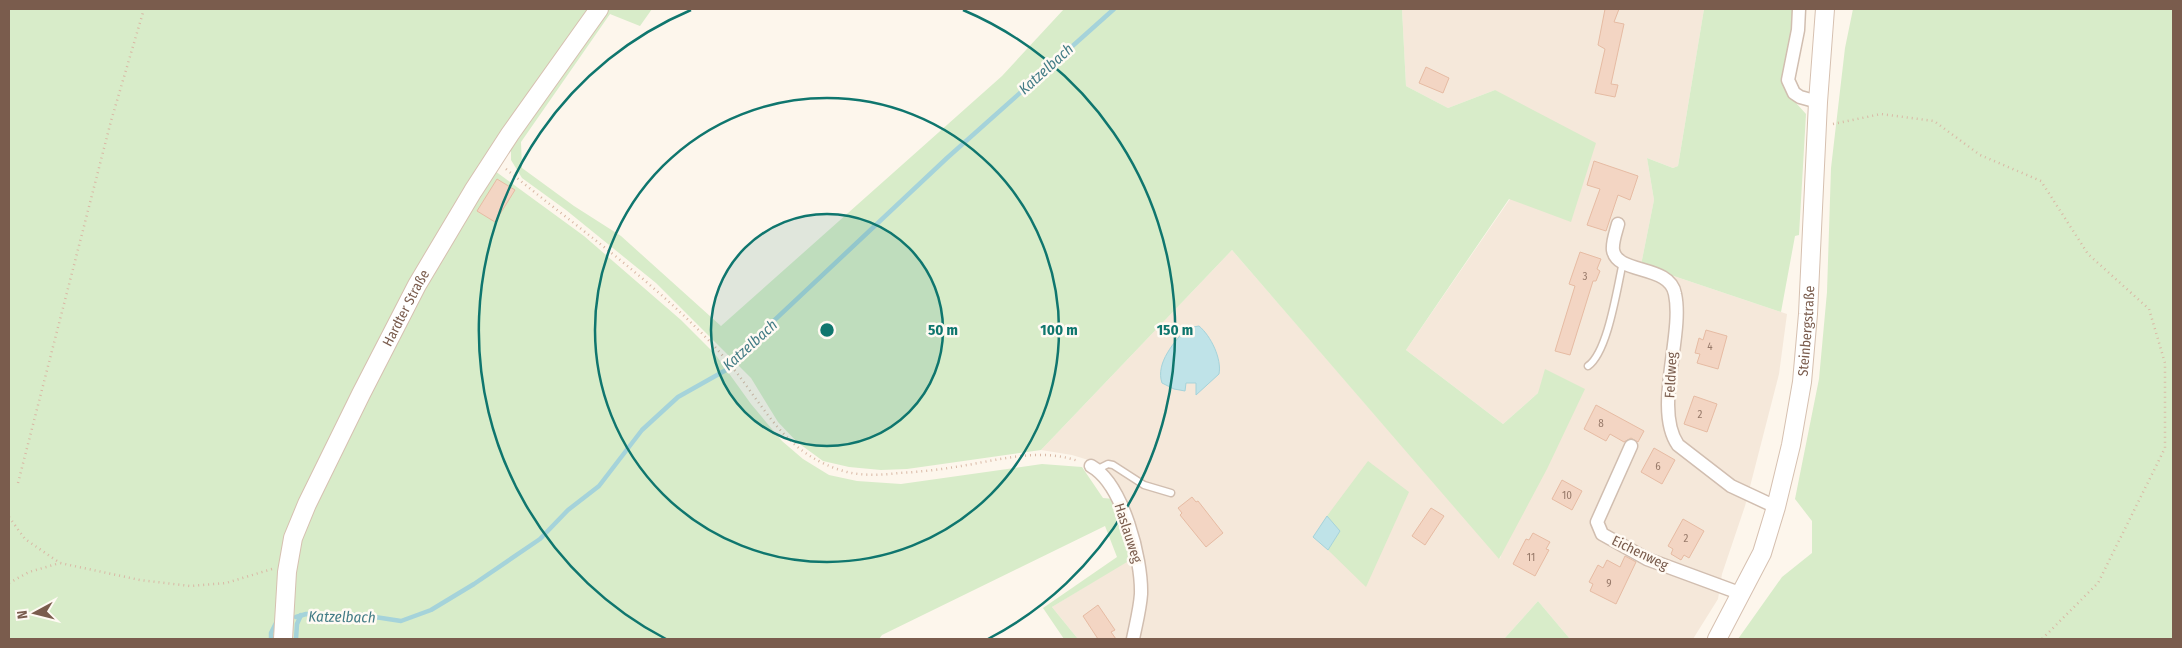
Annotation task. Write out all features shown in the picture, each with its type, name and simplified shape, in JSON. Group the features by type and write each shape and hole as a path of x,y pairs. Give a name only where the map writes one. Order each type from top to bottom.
{"street":[{"name":"Hardter Straße","path":"283,639 284,602 293,538 307,504 360,394 417,285 494,159 599,9"},
{"path":"1799,9 1798,30 1788,80 1794,92 1800,97 1818,102"},
{"name":"Steinbergstraße","path":"1717,639 1762,553 1776,507 1802,382 1808,314 1818,102 1825,9"},
{"path":"1618,224 1613,248 1614,254 1623,262"},
{"name":"Feldweg","path":"1623,262 1668,280 1674,289 1676,315 1671,358 1669,418 1673,438 1678,445 1731,486 1776,507"},
{"name":"Eichenweg","path":"1631,446 1597,522 1602,534 1660,565 1742,594"},
{"name":"Haslauweg","path":"1095,468 1114,491 1131,532 1138,557 1141,595 1134,639"}],"lane":[{"path":"1588,366 1593,362 1603,346 1623,262"},
{"path":"1095,468 1108,464 1113,465 1144,485 1171,493"}],"path":[{"path":"18,483 110,121 144,9"},
{"path":"1817,128 1881,114 1934,121 1980,156 2042,181 2088,254 2148,309 2166,362 2164,448 2098,583 2042,639"},
{"path":"494,159 593,238 680,312 704,335 732,368 774,425 804,453 822,465 849,473 881,475 925,471 1038,454 1074,460 1095,468"},
{"path":"9,517 25,539 60,563 140,580 190,586 226,582 288,564"},
{"path":"9,582 29,572 60,563"}],"shaded area":[{"path":"1402,9 1704,9 1678,166 1673,168 1647,158 1654,200 1641,265 1787,314 1779,374 1745,506 1722,574 1718,599 1693,639 1570,639 1538,601 1504,639 1078,639 1052,607 1140,553 1108,472 1098,463 1072,455 1041,450 1232,250 1500,559 1538,393 1503,424 1406,350 1510,199 1495,90 1448,108 1406,86"}],"green space":[{"path":"9,9 591,9 491,148 296,514 282,552 277,599 277,639 9,639"},
{"path":"606,9 652,9 640,26 610,14 521,142 522,168 574,206 621,236 721,326 1002,76 1064,9 1402,9 1406,86 1448,108 1495,90 1596,143 1571,222 1509,199 1406,350 1503,424 1538,393 1545,369 1585,389 1547,469 1499,559 1232,250 1041,450 907,469 881,470 849,467 823,461 797,442 778,422 751,378 656,283 566,210 522,178 511,160 511,144"},
{"path":"1704,9 1796,9 1783,84 1787,93 1806,114 1799,235 1795,236 1781,312 1641,265 1654,200 1647,158 1673,168 1678,166"},
{"path":"1853,9 2173,9 2173,639 1738,639 1782,577 1812,553 1812,521 1795,499 1819,379 1827,292 1831,168 1845,48"},
{"path":"495,171 584,236 681,320 715,354 751,404 782,441 803,459 829,475 857,481 901,484 1042,464 1082,467 1103,498 1114,499 1132,559 1052,607 1078,639 1064,639 1043,608 1117,557 1105,526 882,635 879,639 289,639 292,596 301,536 425,282"},
{"path":"1368,461 1409,492 1366,587 1328,550 1340,531 1327,516"},
{"path":"1538,601 1570,639 1504,639"}],"water":[{"path":"1199,326 1215,348 1219,362 1219,374 1196,395 1196,383 1186,383 1185,391 1174,389 1162,383 1161,368 1167,353 1177,339 1187,328"},
{"path":"1327,516 1340,531 1328,550 1313,537"}],"building":[{"path":"1605,9 1619,9 1614,22 1624,24 1611,84 1618,85 1615,97 1595,93 1605,49 1598,45"},
{"path":"1426,67 1449,78 1443,93 1419,83"},
{"path":"1594,161 1638,176 1630,200 1618,195 1606,231 1587,225 1600,189 1587,185"},
{"path":"497,179 515,190 495,222 477,211"},
{"path":"1580,252 1601,259 1597,269 1600,271 1596,281 1593,281 1570,355 1555,351 1575,286 1569,284"},
{"path":"1706,330 1727,336 1718,369 1697,363 1700,354 1695,353 1699,338 1703,340"},
{"path":"1694,396 1717,404 1707,432 1684,424"},
{"path":"1596,405 1644,431 1638,442 1631,438 1624,442 1610,434 1606,441 1584,429"},
{"path":"1654,448 1675,460 1662,484 1641,472"},
{"path":"1562,480 1582,491 1572,510 1552,499"},
{"path":"1192,497 1196,502 1198,501 1223,533 1206,547 1180,515 1182,513 1178,508"},
{"path":"1431,508 1444,516 1425,545 1412,536"},
{"path":"1683,519 1704,531 1689,558 1684,555 1681,560 1671,554 1673,549 1668,546"},
{"path":"1533,533 1550,542 1546,549 1549,550 1535,576 1513,564 1526,539 1529,540"},
{"path":"1625,556 1636,562 1616,604 1590,591 1593,584 1589,582 1598,565 1603,568 1607,560 1620,567"},
{"path":"1098,605 1115,630 1111,632 1116,639 1098,639 1083,616"}],"waterway":[{"name":"Katzelbach","path":"296,617 306,614 362,615 401,621 431,610 474,584 540,539 568,510 599,486 642,430 678,397 726,370 747,346 947,158 1114,9"},
{"path":"296,639 297,624 301,615"},
{"name":"Katzelbach","path":"271,639 271,633 276,623"}]}
